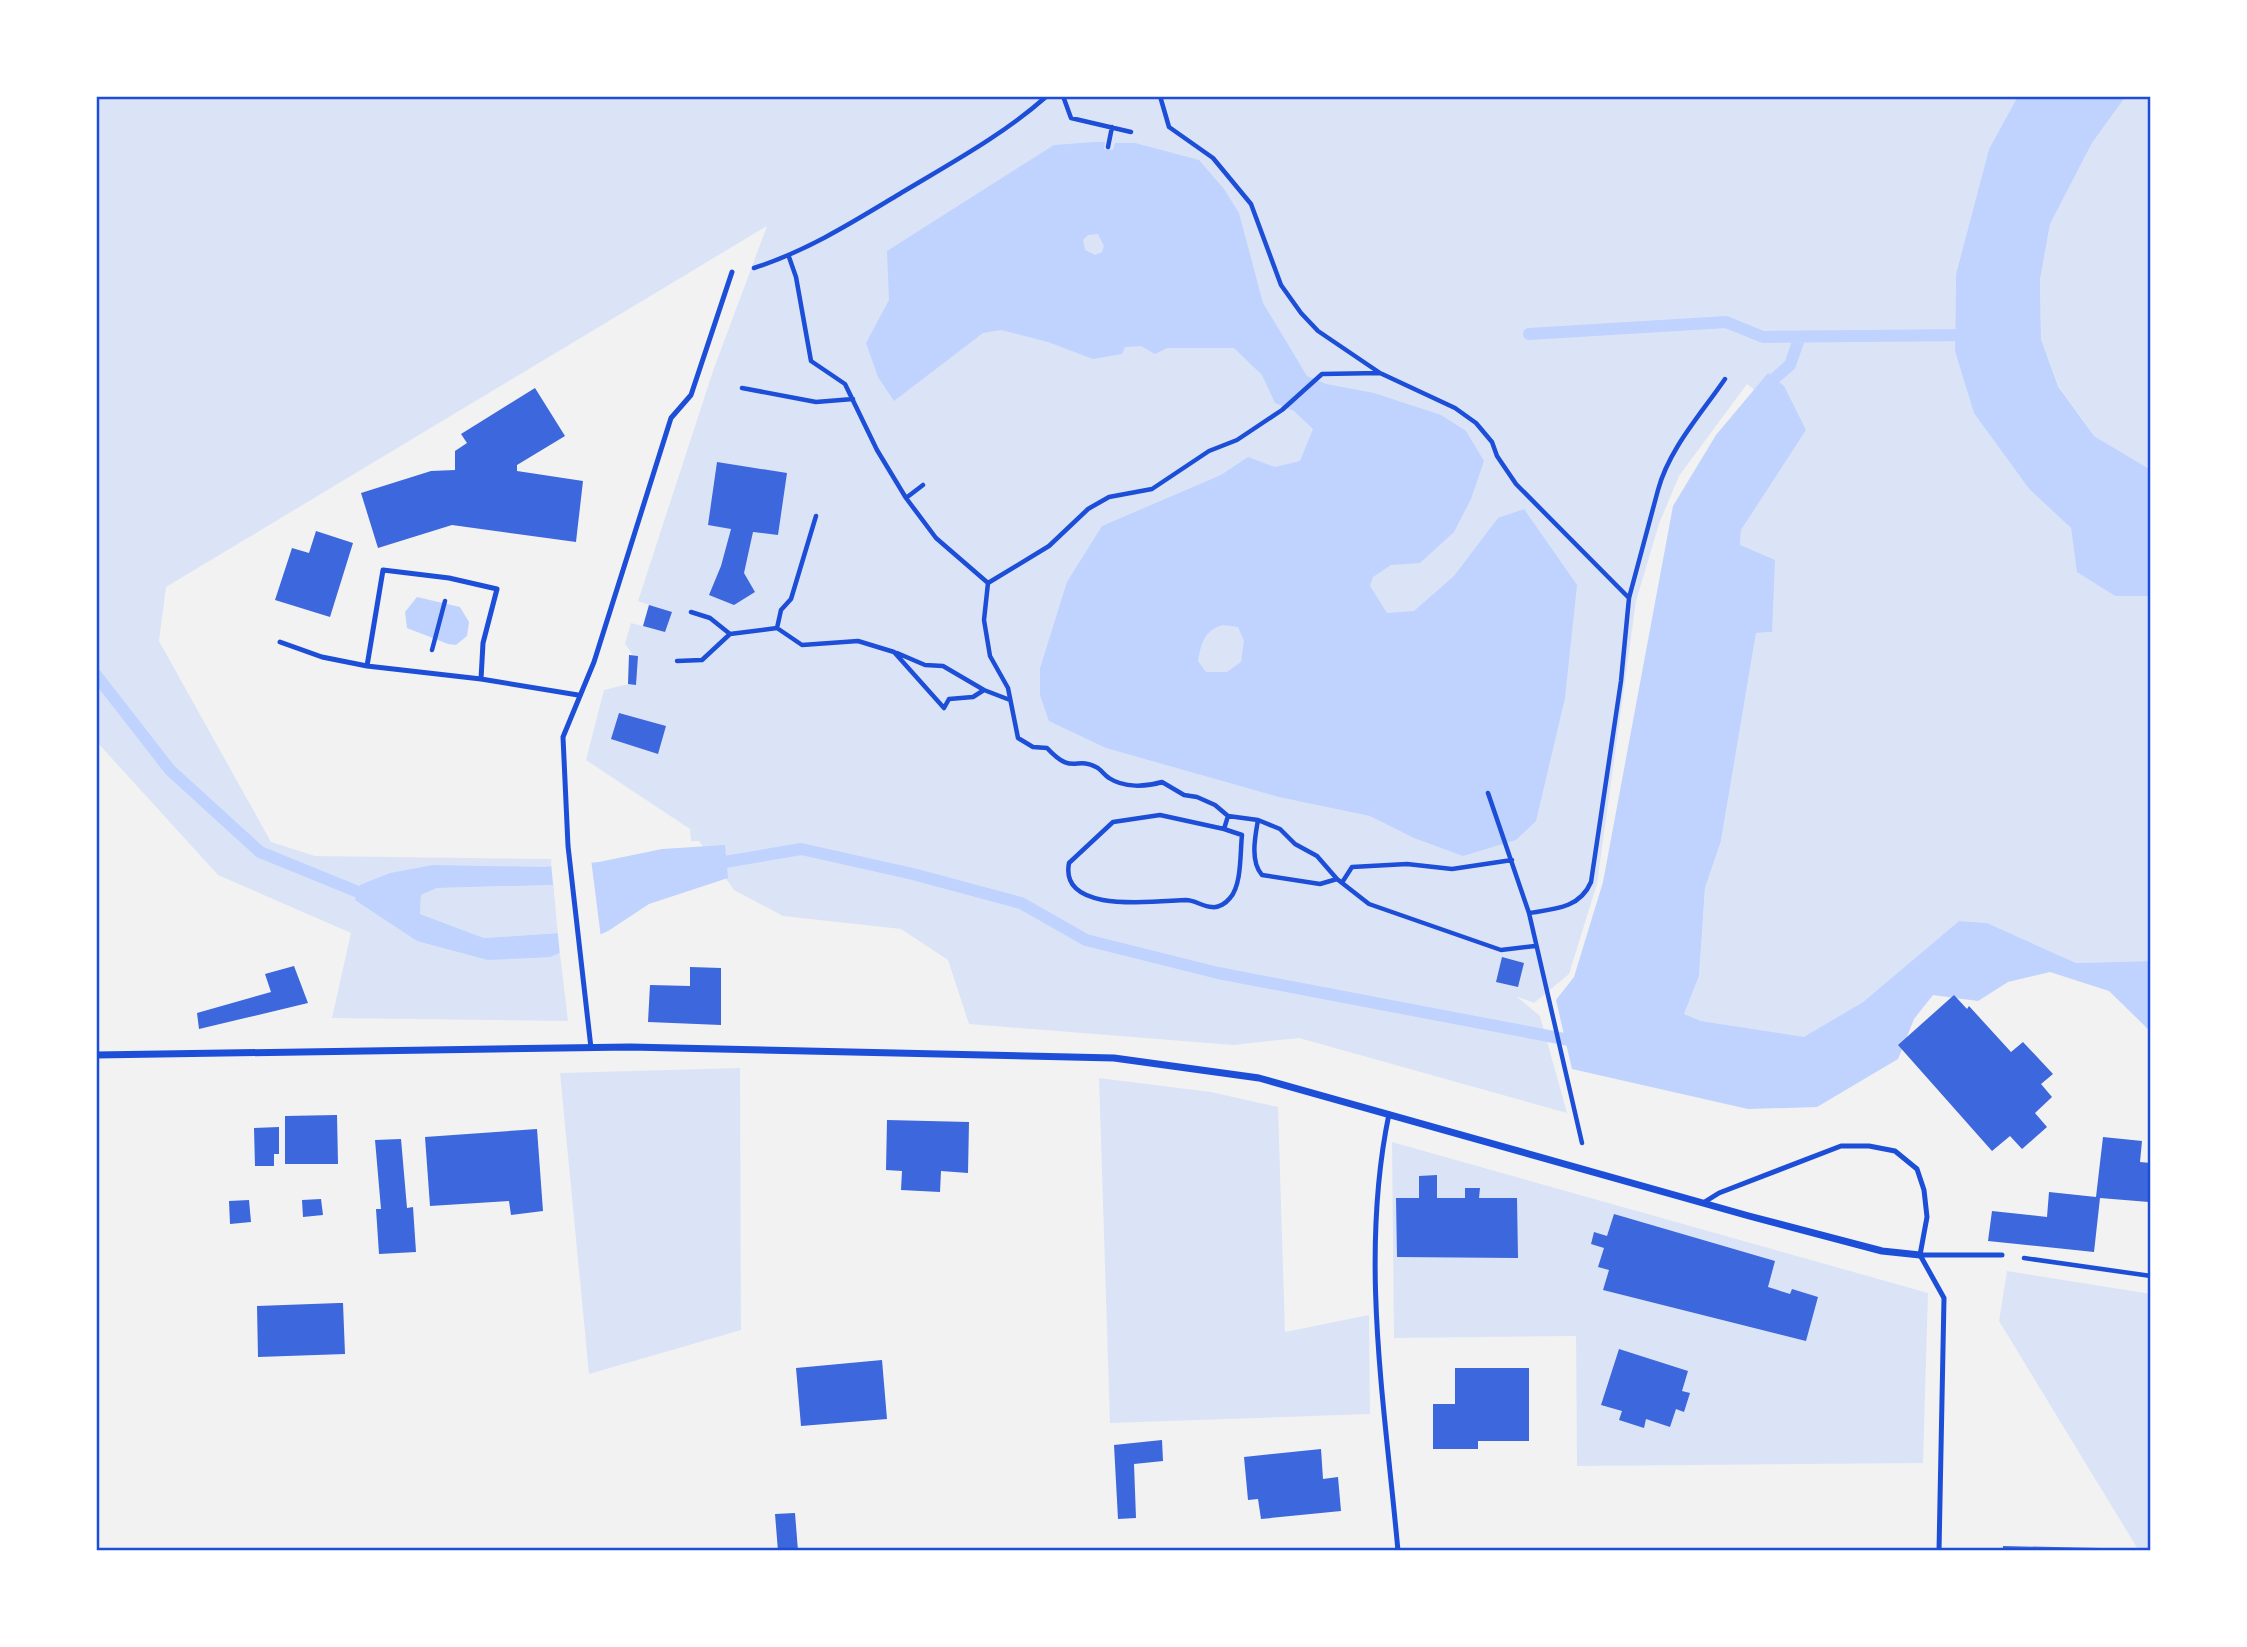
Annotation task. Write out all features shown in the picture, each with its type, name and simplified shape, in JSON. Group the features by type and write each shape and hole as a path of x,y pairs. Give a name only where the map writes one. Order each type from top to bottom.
{"street":[{"path":"96,1055 591,1048 1114,1058 1259,1077 1703,1203 1882,1251 1920,1255"}],"lane":[{"path":"591,1048 568,846 563,737 578,695 594,662 671,418 691,395 732,272"},
{"path":"367,666 383,570 449,578 497,589 483,643 481,679"},
{"path":"280,642 322,657 367,666 481,679 578,695"},
{"path":"1389,1114 1382,1148 1376,1213 1375,1293 1398,1551"},
{"path":"1703,1203 1719,1193 1841,1146 1869,1146 1895,1151 1917,1169 1924,1190 1927,1217 1920,1255 1944,1298 1939,1551"},
{"path":"1920,1255 2002,1255"}],"path":[{"path":"732,272 789,257 972,151 1018,122 1048,96"},
{"path":"1063,96 1072,118 1131,132"},
{"path":"1160,96 1169,127 1213,158 1251,204 1281,285 1301,313 1318,331 1380,373 1455,408 1476,423 1492,442 1497,456 1516,484 1629,598"},
{"path":"1108,147 1112,127"},
{"path":"789,257 796,277 811,361 845,384 877,450 906,498 936,538 988,583"},
{"path":"988,583 1049,546 1088,509 1109,497 1119,498 1152,489 1185,465 1237,440 1282,410 1322,374 1380,373"},
{"path":"1529,913 1566,907 1585,895 1591,882 1621,681 1629,598 1662,476 1682,439 1725,379"},
{"path":"742,388 816,402 853,399"},
{"path":"906,498 923,485"},
{"path":"777,628 781,610 791,599 816,516"},
{"path":"988,583 984,620 990,656 1008,688 1018,738 1032,747 1046,748 1058,760 1072,766 1087,764 1097,767 1121,785 1148,786 1162,782 1184,795 1197,796 1228,816 1258,820 1280,829 1295,844 1317,856 1337,879 1343,881 1369,904 1501,950 1535,946"},
{"path":"434,639 444,603"},
{"path":"691,612 710,618 730,634"},
{"path":"677,661 702,660 730,634 777,628 802,645 858,641 925,665 943,666 984,690 1011,701"},
{"path":"894,652 944,708 949,699 973,697 984,690"},
{"path":"1488,793 1529,913 1583,1149 1578,1166"},
{"path":"1160,815 1224,829 1242,835 1236,883 1229,900 1213,908 1189,900 1112,902 1082,893 1071,886 1068,878 1069,863 1113,822 1160,815"},
{"path":"1224,829 1228,816"},
{"path":"1258,820 1255,845 1258,871 1262,875 1320,884 1337,879"},
{"path":"1343,881 1352,867 1407,864 1451,869 1512,860"},
{"path":"2002,1255 2151,1276"}],"shaded area":[{"path":"96,96 2018,96 1989,149 1956,274 1955,351 2030,490 2071,528 2078,572 2115,596 2151,596 2151,961 2076,963 1987,923 1959,921 1863,1002 1804,1038 1701,1021 1684,1014 1699,976 1705,888 1721,841 1756,633 1772,632 1740,545 1741,530 1805,430 1747,384 1679,476 1659,524 1636,601 1597,884 1569,974 1534,1003 1516,996 1540,1016 1567,1113 1299,1038 1233,1045 969,1024 948,960 901,929 783,916 734,890 699,841 691,841 690,829 586,760 604,690 628,684 629,655 633,655 625,644 631,623 643,626 649,605 638,601 713,371 767,226 166,587 159,641 271,842 315,856 551,859 552,867 390,873 417,941 551,957 560,953 568,1021 332,1018 351,933 218,875 96,741"},
{"path":"2126,96 2151,96 2151,470 2094,436 2058,385 2041,339 2040,280 2050,224 2092,143"},
{"path":"554,885 558,933 484,938 420,914 421,895 437,888"},
{"path":"740,1068 741,1330 589,1374 560,1073"},
{"path":"1099,1078 1211,1092 1278,1107 1285,1332 1369,1315 1370,1414 1110,1423"},
{"path":"1392,1142 1928,1293 1923,1463 1577,1466 1576,1336 1394,1338"},
{"path":"2007,1271 2151,1294 2151,1551 2139,1551 1999,1321"}],"water":[{"path":"2018,96 2126,96 2092,143 2050,224 2040,280 2041,339 2058,386 2094,436 2151,470 2151,596 2115,596 2077,572 2071,528 2030,490 1974,413 1955,351 1956,274 1989,149"},
{"path":"1105,142 1104,149 1113,150 1115,143 1135,143 1199,160 1224,189 1239,213 1263,303 1307,376 1326,384 1374,393 1441,415 1466,431 1484,461 1471,499 1454,532 1420,563 1391,565 1373,577 1370,586 1387,613 1414,611 1454,576 1498,518 1524,509 1577,585 1565,698 1536,821 1516,840 1463,856 1414,838 1370,816 1279,797 1106,748 1049,721 1040,695 1040,668 1067,582 1102,526 1221,475 1248,457 1275,467 1300,461 1313,429 1294,411 1275,403 1262,375 1234,348 1167,348 1155,354 1141,346 1125,347 1122,354 1093,359 1048,342 1001,330 983,333 894,401 878,377 866,343 889,300 887,251 1054,145","holes":["1098,234 1104,246 1102,252 1095,255 1085,250 1083,240 1088,235","1223,625 1238,627 1244,641 1241,662 1227,672 1206,672 1198,661 1202,643 1212,630"]},
{"path":"1768,373 1784,386 1806,430 1741,530 1740,545 1775,560 1772,632 1756,633 1721,841 1705,888 1699,976 1684,1014 1701,1021 1804,1037 1863,1002 1959,921 1987,923 2076,963 2151,961 2151,1032 2109,991 2050,972 2008,982 1978,1001 1933,995 1914,1019 1898,1059 1817,1107 1748,1109 1572,1069 1556,1000 1574,977 1603,882 1673,506 1716,435"},
{"path":"417,597 460,607 469,622 467,636 456,645 448,644 407,628 405,612"},
{"path":"725,845 728,878 649,904 608,931 551,957 488,960 417,941 355,900 360,885 390,873 433,865 543,867 599,862 662,849","holes":["553,885 558,933 484,938 420,914 421,895 437,888"]}],"pier":[{"path":"591,859 601,938 560,956 551,863"}],"building":[{"path":"535,388 565,436 517,465 517,471 583,481 576,542 452,525 378,548 361,493 431,471 455,470 455,451 467,443 461,434"},
{"path":"717,462 787,473 778,535 753,532 744,573 755,592 734,605 709,595 721,566 731,529 708,525"},
{"path":"316,531 353,543 330,617 275,600 292,548 309,553"},
{"path":"649,605 672,612 665,632 643,626"},
{"path":"629,655 638,656 636,685 628,684"},
{"path":"619,713 666,726 658,754 611,739"},
{"path":"1502,957 1524,963 1518,987 1496,982"},
{"path":"294,966 308,1003 199,1029 197,1013 271,992 265,974"},
{"path":"690,967 721,968 721,1025 648,1022 650,985 690,986"},
{"path":"1954,995 1967,1009 1969,1006 2011,1052 2023,1042 2053,1074 2041,1084 2052,1097 2035,1113 2047,1127 2022,1149 2010,1136 1992,1151 1898,1045"},
{"path":"337,1115 338,1164 285,1164 285,1116"},
{"path":"887,1120 969,1122 968,1173 941,1171 940,1192 901,1190 902,1171 886,1170"},
{"path":"279,1127 279,1154 274,1154 274,1166 255,1166 254,1128"},
{"path":"537,1129 543,1211 511,1215 509,1201 430,1206 425,1137"},
{"path":"2103,1137 2142,1141 2140,1162 2151,1163 2151,1183 2149,1202 2100,1198 2094,1252 1988,1241 1992,1211 2047,1217 2049,1192 2096,1197"},
{"path":"401,1139 407,1208 413,1207 416,1252 379,1254 376,1209 381,1209 375,1140"},
{"path":"1437,1175 1437,1198 1465,1198 1465,1188 1480,1188 1479,1198 1517,1198 1518,1258 1397,1257 1396,1198 1419,1198 1419,1176"},
{"path":"321,1199 323,1215 303,1217 302,1200"},
{"path":"249,1200 251,1222 230,1224 229,1201"},
{"path":"1614,1214 1775,1261 1768,1287 1790,1294 1792,1289 1818,1297 1806,1341 1603,1290 1609,1270 1598,1267 1604,1248 1591,1244 1594,1232 1607,1236"},
{"path":"343,1303 345,1354 258,1357 257,1306"},
{"path":"1619,1349 1688,1371 1682,1391 1690,1393 1684,1412 1676,1409 1670,1427 1646,1419 1644,1428 1619,1420 1622,1411 1601,1405"},
{"path":"882,1360 887,1419 801,1426 796,1368"},
{"path":"1455,1368 1529,1368 1529,1441 1478,1441 1478,1449 1433,1449 1433,1404 1455,1404"},
{"path":"1162,1440 1163,1461 1134,1464 1136,1518 1118,1519 1114,1445"},
{"path":"1321,1449 1323,1479 1338,1477 1341,1511 1261,1519 1258,1499 1248,1500 1244,1457"},
{"path":"795,1513 798,1551 778,1551 775,1514"},
{"path":"2003,1546 2100,1548 2100,1551 2003,1551"}],"waterway":[{"path":"1529,334 1726,322 1763,337 1970,335"},
{"path":"1775,378 1790,365 1799,339"},
{"path":"96,675 170,770 260,852 373,898"},
{"path":"713,864 801,849 913,874 1021,903 1086,940 1218,973 1580,1042"}]}
